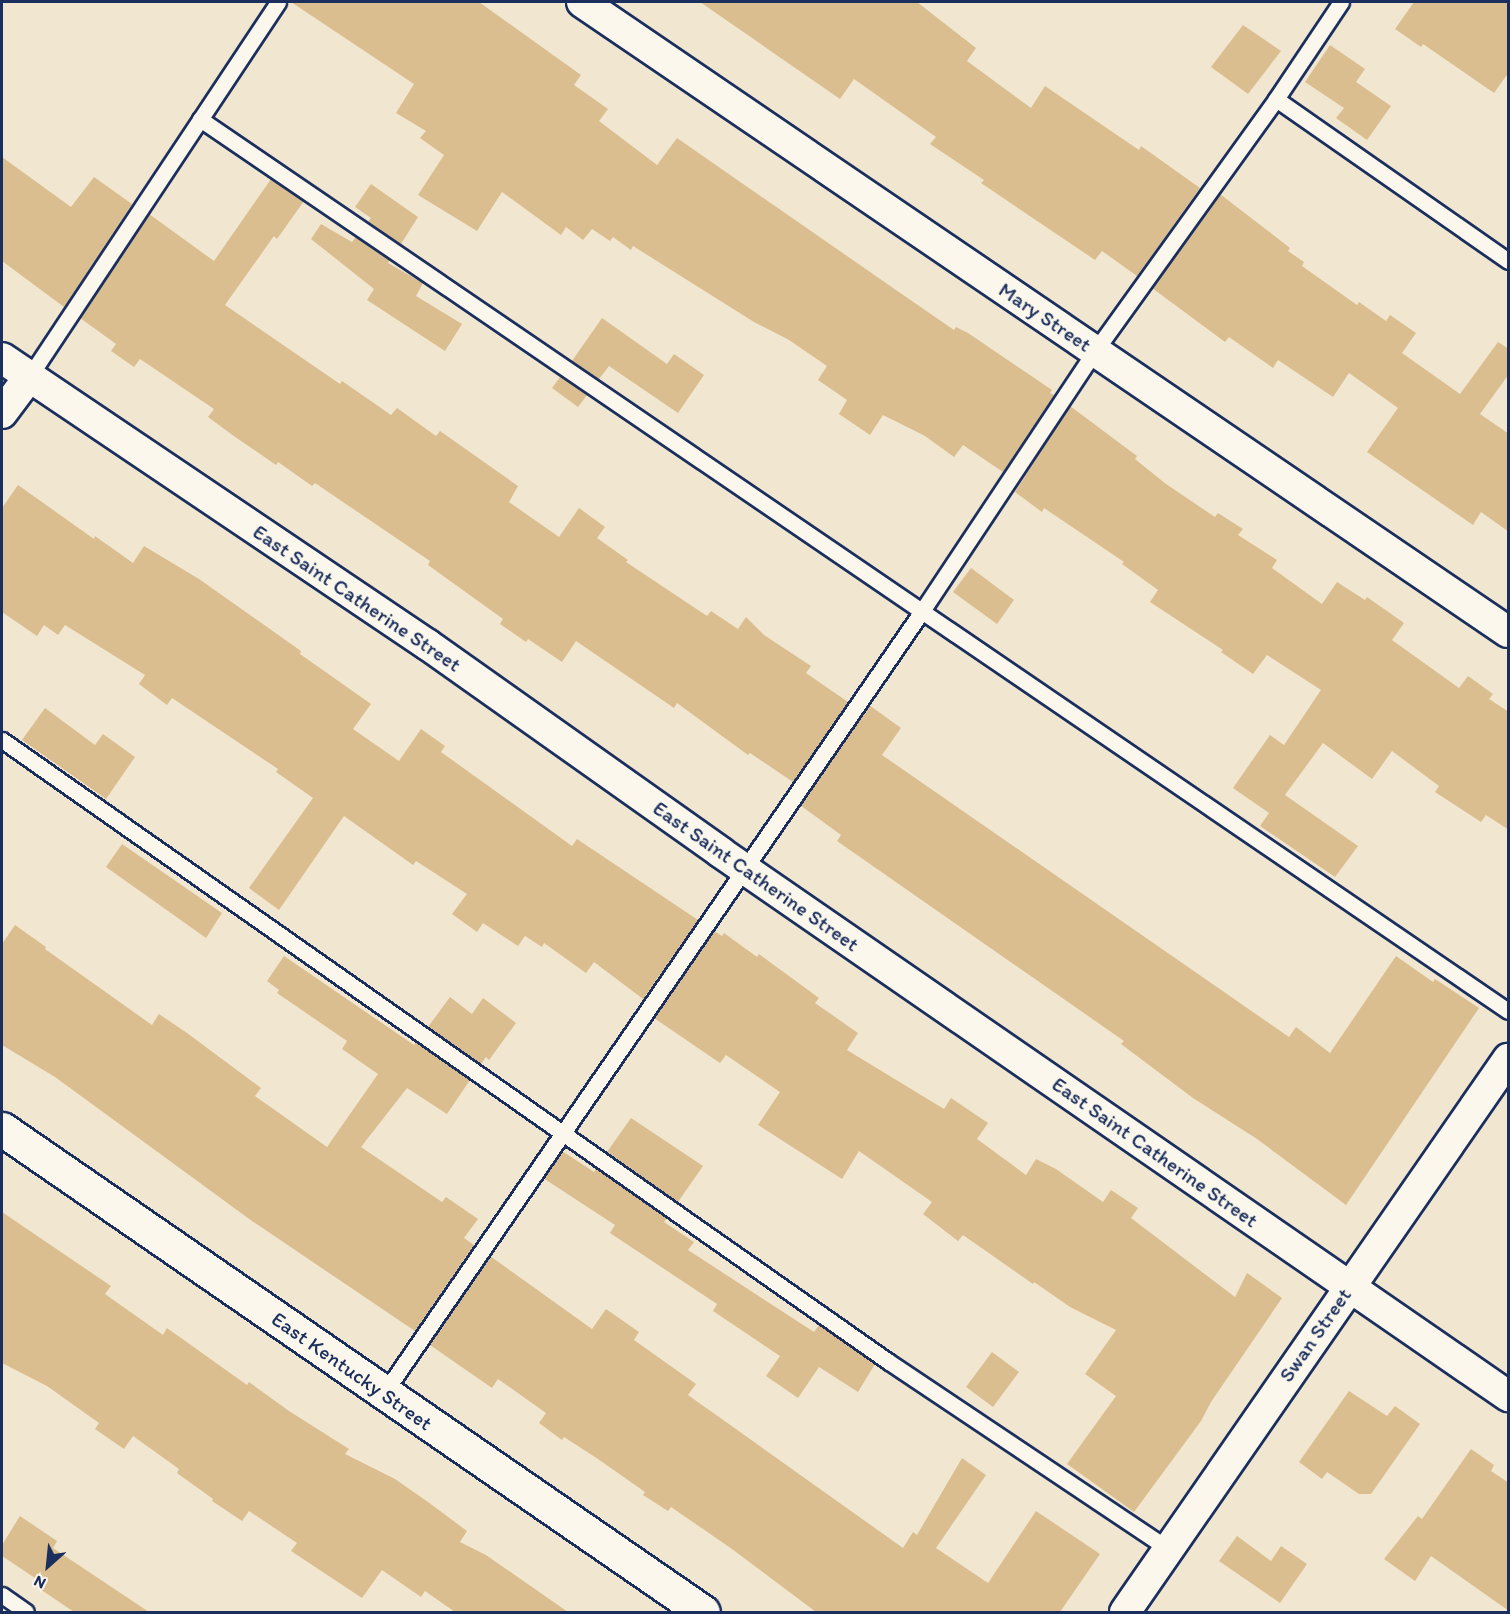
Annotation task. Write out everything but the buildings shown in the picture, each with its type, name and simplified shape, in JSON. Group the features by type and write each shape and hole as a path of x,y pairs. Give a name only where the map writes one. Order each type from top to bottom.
{"street":[{"name":"Mary Street","path":"582,2 1509,632"},
{"name":"East Saint Catherine Street","path":"2,358 428,645 743,868 1509,1396"},
{"path":"2,413 29,377"},
{"name":"Swan Street","path":"1125,1612 1349,1286 1509,1059"},
{"name":"East Kentucky Street","path":"2,1130 703,1612"}],"lane":[{"path":"29,377 279,2"},
{"path":"384,1393 561,1132 922,611 1095,351 1276,99 1341,2"},
{"path":"1276,99 1509,261"},
{"path":"200,119 1509,1011"},
{"path":"2,740 889,1362 1168,1549"},
{"path":"2,1595 26,1612"}]}
